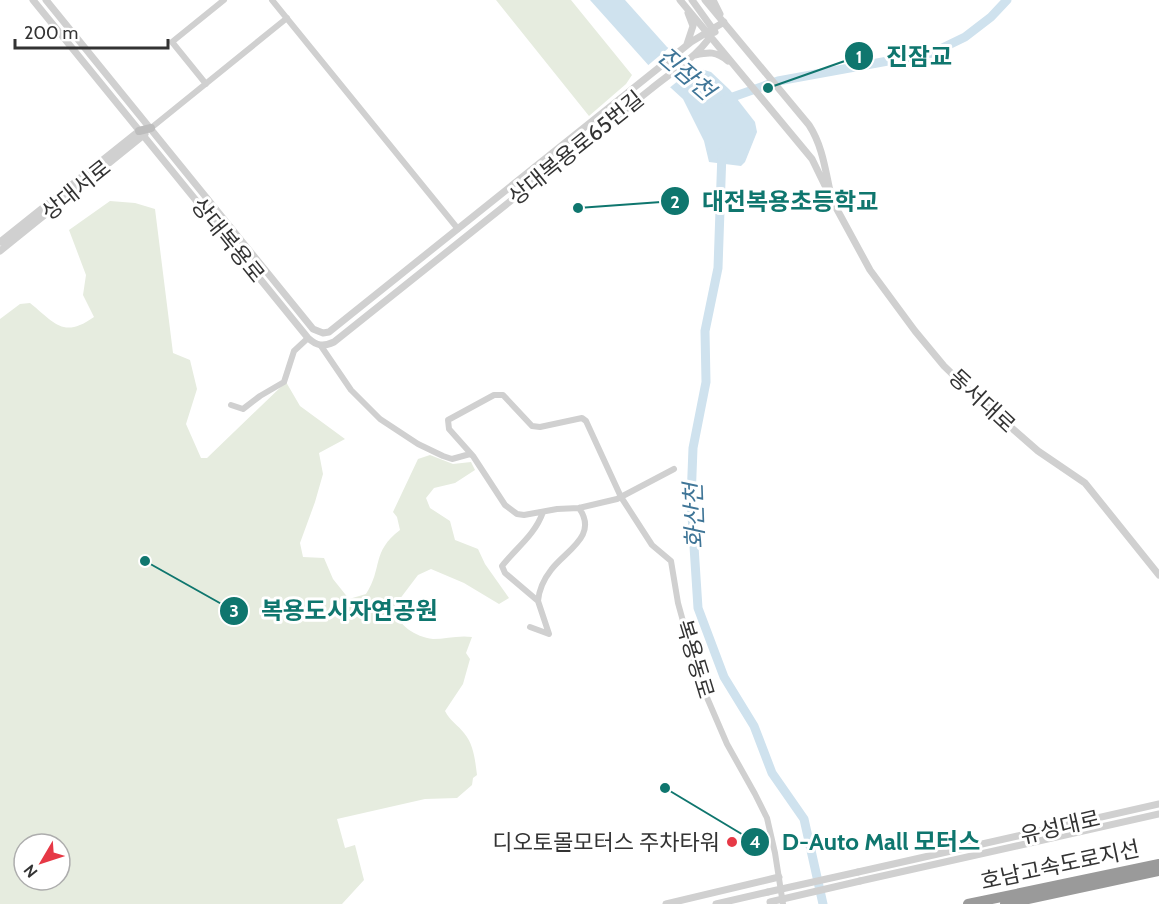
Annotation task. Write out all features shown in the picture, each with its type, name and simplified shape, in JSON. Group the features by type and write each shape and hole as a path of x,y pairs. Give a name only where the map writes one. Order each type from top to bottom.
{"highway":[{"name":"호남고속도로지선","path":"968,904 1159,864"},
{"name":"호남고속도로지선","path":"1005,904 1159,871"}],"main road":[{"path":"141,134 151,128"}],"street":[{"name":"상대복용로","path":"33,0 308,338 314,344 321,346"},
{"name":"상대복용로","path":"46,0 313,329 318,332 329,332 447,238"},
{"path":"206,84 172,42 224,0"},
{"path":"272,0 458,229"},
{"path":"680,0 711,32"},
{"path":"680,0 693,26 688,43"},
{"path":"692,0 711,32"},
{"name":"동서대로","path":"705,0 817,136 832,202"},
{"path":"711,32 724,22 713,0"},
{"path":"151,128 287,18"},
{"name":"상대복용로65번길","path":"447,238 688,43 711,32"},
{"name":"상대복용로65번길","path":"321,346 334,342 651,88 699,49 711,32"},
{"name":"동서대로","path":"711,32 719,45 812,159 832,202 870,270 890,299 944,366 1038,451 1085,483 1159,575"},
{"path":"692,54 717,53 738,68"},
{"name":"상대서로","path":"0,242 141,134"},
{"name":"상대서로","path":"0,251 141,134"},
{"path":"231,405 243,409 284,382 294,351 308,338"},
{"path":"321,346 351,390 380,419 418,444 442,456 452,459 465,455 473,456 511,511 524,515 579,508 621,497 674,469"},
{"name":"복용동로","path":"473,456 449,429 448,420 494,395 503,395 532,426 540,427 582,418 591,430 621,497 652,545 671,561 678,603 699,679 727,744 766,818 780,877 783,904"},
{"path":"538,601 543,582 551,570 579,542 584,531 586,523 579,508"},
{"path":"530,627 549,634 538,601 505,573 502,566 534,530 543,512"},
{"name":"유성대로","path":"716,904 1159,804"},
{"name":"유성대로","path":"766,903 1159,814"},
{"path":"666,904 780,877"}],"shaded area":[{"path":"496,0 571,0 632,75 626,84 589,116"},
{"path":"110,201 135,203 155,209 173,353 190,360 197,389 186,424 201,458 207,458 286,382 300,406 345,439 319,453 323,474 300,543 303,557 324,558 333,579 349,599 366,594 381,553 391,538 400,530 397,517 393,512 418,459 430,455 453,464 471,462 475,470 455,483 434,488 426,498 430,508 450,521 455,540 478,549 485,564 509,598 499,604 464,583 431,569 418,575 393,608 403,625 420,636 433,639 472,637 466,653 470,659 463,684 445,711 470,743 477,775 473,778 472,785 457,798 425,799 337,819 345,848 355,845 364,880 342,904 0,904 0,319 20,304 30,303 60,326 67,328 83,324 94,317 83,295 86,275 69,230"}],"water":[{"path":"590,0 625,0 667,47 701,69 711,72 730,90 755,122 757,132 745,162 741,166 709,162 704,141 683,99 659,77"}],"pier":[{"path":"671,46 699,64 668,89 646,67"}],"waterway":[{"name":"진잠천","path":"724,100 778,81 932,53 965,37 991,17 1007,0"},
{"name":"화산천","path":"722,152 718,268 705,331 706,382 693,448 691,500 698,608 724,677 754,726 772,773 804,819 823,904"}],"place":[{"name":"진잠교","path":"768,88"},
{"name":"대전복용초등학교","path":"578,208"},
{"name":"복용도시자연공원","path":"145,561"},
{"name":"D-Auto Mall 모터스","path":"665,788"},
{"name":"디오토몰모터스 주차타워","path":"732,842"}]}
